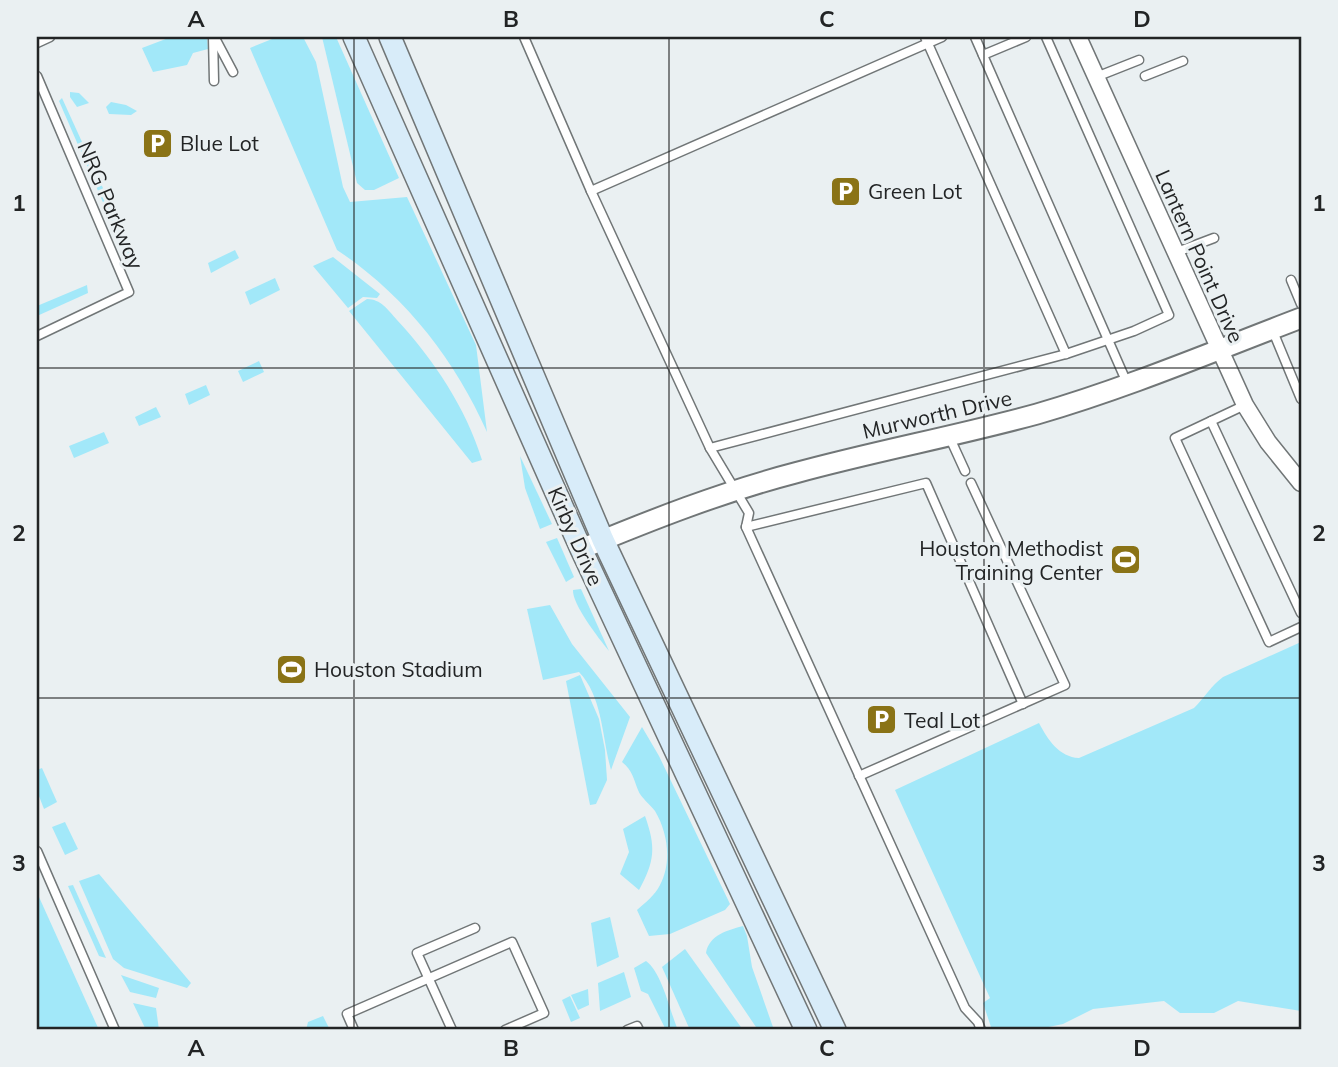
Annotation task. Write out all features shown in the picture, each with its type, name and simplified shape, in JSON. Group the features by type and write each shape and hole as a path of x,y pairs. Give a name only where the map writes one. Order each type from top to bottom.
{"main road":[{"name":"Kirby Drive","path":"354,37 581,549 806,1030"},
{"name":"Kirby Drive","path":"390,37 604,540 835,1030"},
{"path":"466,287 491,276"},
{"path":"716,840 740,829"}],"street":[{"name":"Lantern Point Drive","path":"1078,37 1245,405 1268,442 1301,483"},
{"name":"Murworth Drive","path":"581,549 737,489 1037,414 1128,384 1301,318"}],"lane":[{"path":"37,43 50,37"},
{"path":"214,37 233,72"},
{"path":"214,37 214,80"},
{"path":"524,37 591,191 710,448 749,513 746,527 965,1008 978,1022 981,1030"},
{"path":"591,191 926,40 942,37"},
{"path":"975,37 1128,384"},
{"path":"984,55 1026,37"},
{"path":"710,448 1066,354 1169,315 1046,37"},
{"path":"926,40 1066,354"},
{"path":"1096,76 1139,60"},
{"path":"1145,76 1183,61"},
{"name":"NRG Parkway","path":"37,76 129,292 37,336"},
{"path":"1177,252 1214,238"},
{"path":"1291,280 1301,303"},
{"path":"1272,329 1301,400"},
{"path":"1292,379 1301,376"},
{"path":"1245,405 1175,438 1269,642 1301,627"},
{"path":"1211,421 1301,613"},
{"path":"949,436 965,471"},
{"path":"746,527 926,483 1023,704"},
{"path":"859,776 1065,685 971,483"},
{"path":"37,851 115,1030"},
{"path":"452,1030 417,953 475,928"},
{"path":"354,1030 347,1014 512,942 544,1013 505,1030"},
{"path":"627,1030 637,1026 639,1030"}],"shaded area":[{"path":"171,37 207,37 208,49 193,53 187,65 153,72 142,48"},
{"path":"277,37 303,37 316,62 343,187 350,202 407,197 476,345 487,432 460,380 426,331 385,287 337,250 250,48"},
{"path":"322,37 336,37 399,178 374,190 365,190 357,183"},
{"path":"70,92 79,93 89,103 77,107 70,97"},
{"path":"62,98 138,265 131,267 59,101"},
{"path":"111,102 137,111 131,115 109,114 106,107"},
{"path":"235,250 239,258 211,273 208,263"},
{"path":"333,257 380,294 377,298 363,297 348,308 313,266"},
{"path":"275,278 280,290 250,305 245,292"},
{"path":"87,285 88,293 37,316 37,306"},
{"path":"367,299 380,303 387,309 436,368 458,403 482,460 472,463 349,311"},
{"path":"259,361 264,372 243,382 238,371"},
{"path":"206,385 210,395 189,405 185,394"},
{"path":"156,407 161,417 139,426 135,417"},
{"path":"104,432 109,443 74,458 69,446"},
{"path":"520,456 552,524 540,529 525,488"},
{"path":"557,538 574,577 566,582 546,542"},
{"path":"581,589 609,651 577,604 573,590"},
{"path":"550,605 572,644 630,717 611,770 601,718 587,682 579,672 543,680 527,609"},
{"path":"1301,642 1301,1011 1238,1001 1214,1013 1180,1013 1164,1001 1093,1009 1063,1024 1034,1030 992,1030 983,1003 990,998 895,790 1039,723 1060,751 1079,758 1194,708 1223,677"},
{"path":"580,675 599,719 605,750 607,780 596,804 590,805 566,681"},
{"path":"642,727 659,756 730,904 725,910 670,934 649,936 637,910 650,899 660,885 666,867 667,848 655,811 641,796 631,772 622,762"},
{"path":"42,768 57,802 44,809 37,791 37,770"},
{"path":"645,816 652,854 639,890 620,874 629,852 623,829"},
{"path":"65,822 78,849 65,855 52,827"},
{"path":"99,874 191,983 187,988 124,968 113,959 79,881"},
{"path":"73,885 106,958 99,956 68,886"},
{"path":"37,893 39,897 99,1030 37,1030"},
{"path":"610,917 619,957 597,967 591,923"},
{"path":"743,926 752,967 774,1030 758,1030 706,953 715,938"},
{"path":"685,949 743,1030 690,1030 662,967"},
{"path":"646,961 657,974 678,1030 666,1030 648,994 641,991 634,968"},
{"path":"624,972 631,997 600,1011 598,983"},
{"path":"121,975 159,988 156,998 130,992"},
{"path":"588,989 589,1005 578,1010 571,995"},
{"path":"570,996 580,1018 571,1022 562,1000"},
{"path":"133,1003 156,1008 159,1030 146,1030"},
{"path":"323,1016 330,1030 306,1030 308,1022"}],"place":[{"name":"Blue Lot","path":"157,143"},
{"name":"Green Lot","path":"845,191"},
{"name":"Houston Methodist Training Center","path":"1126,560"},
{"name":"Houston Stadium","path":"291,669"},
{"name":"Teal Lot","path":"881,720"}]}
